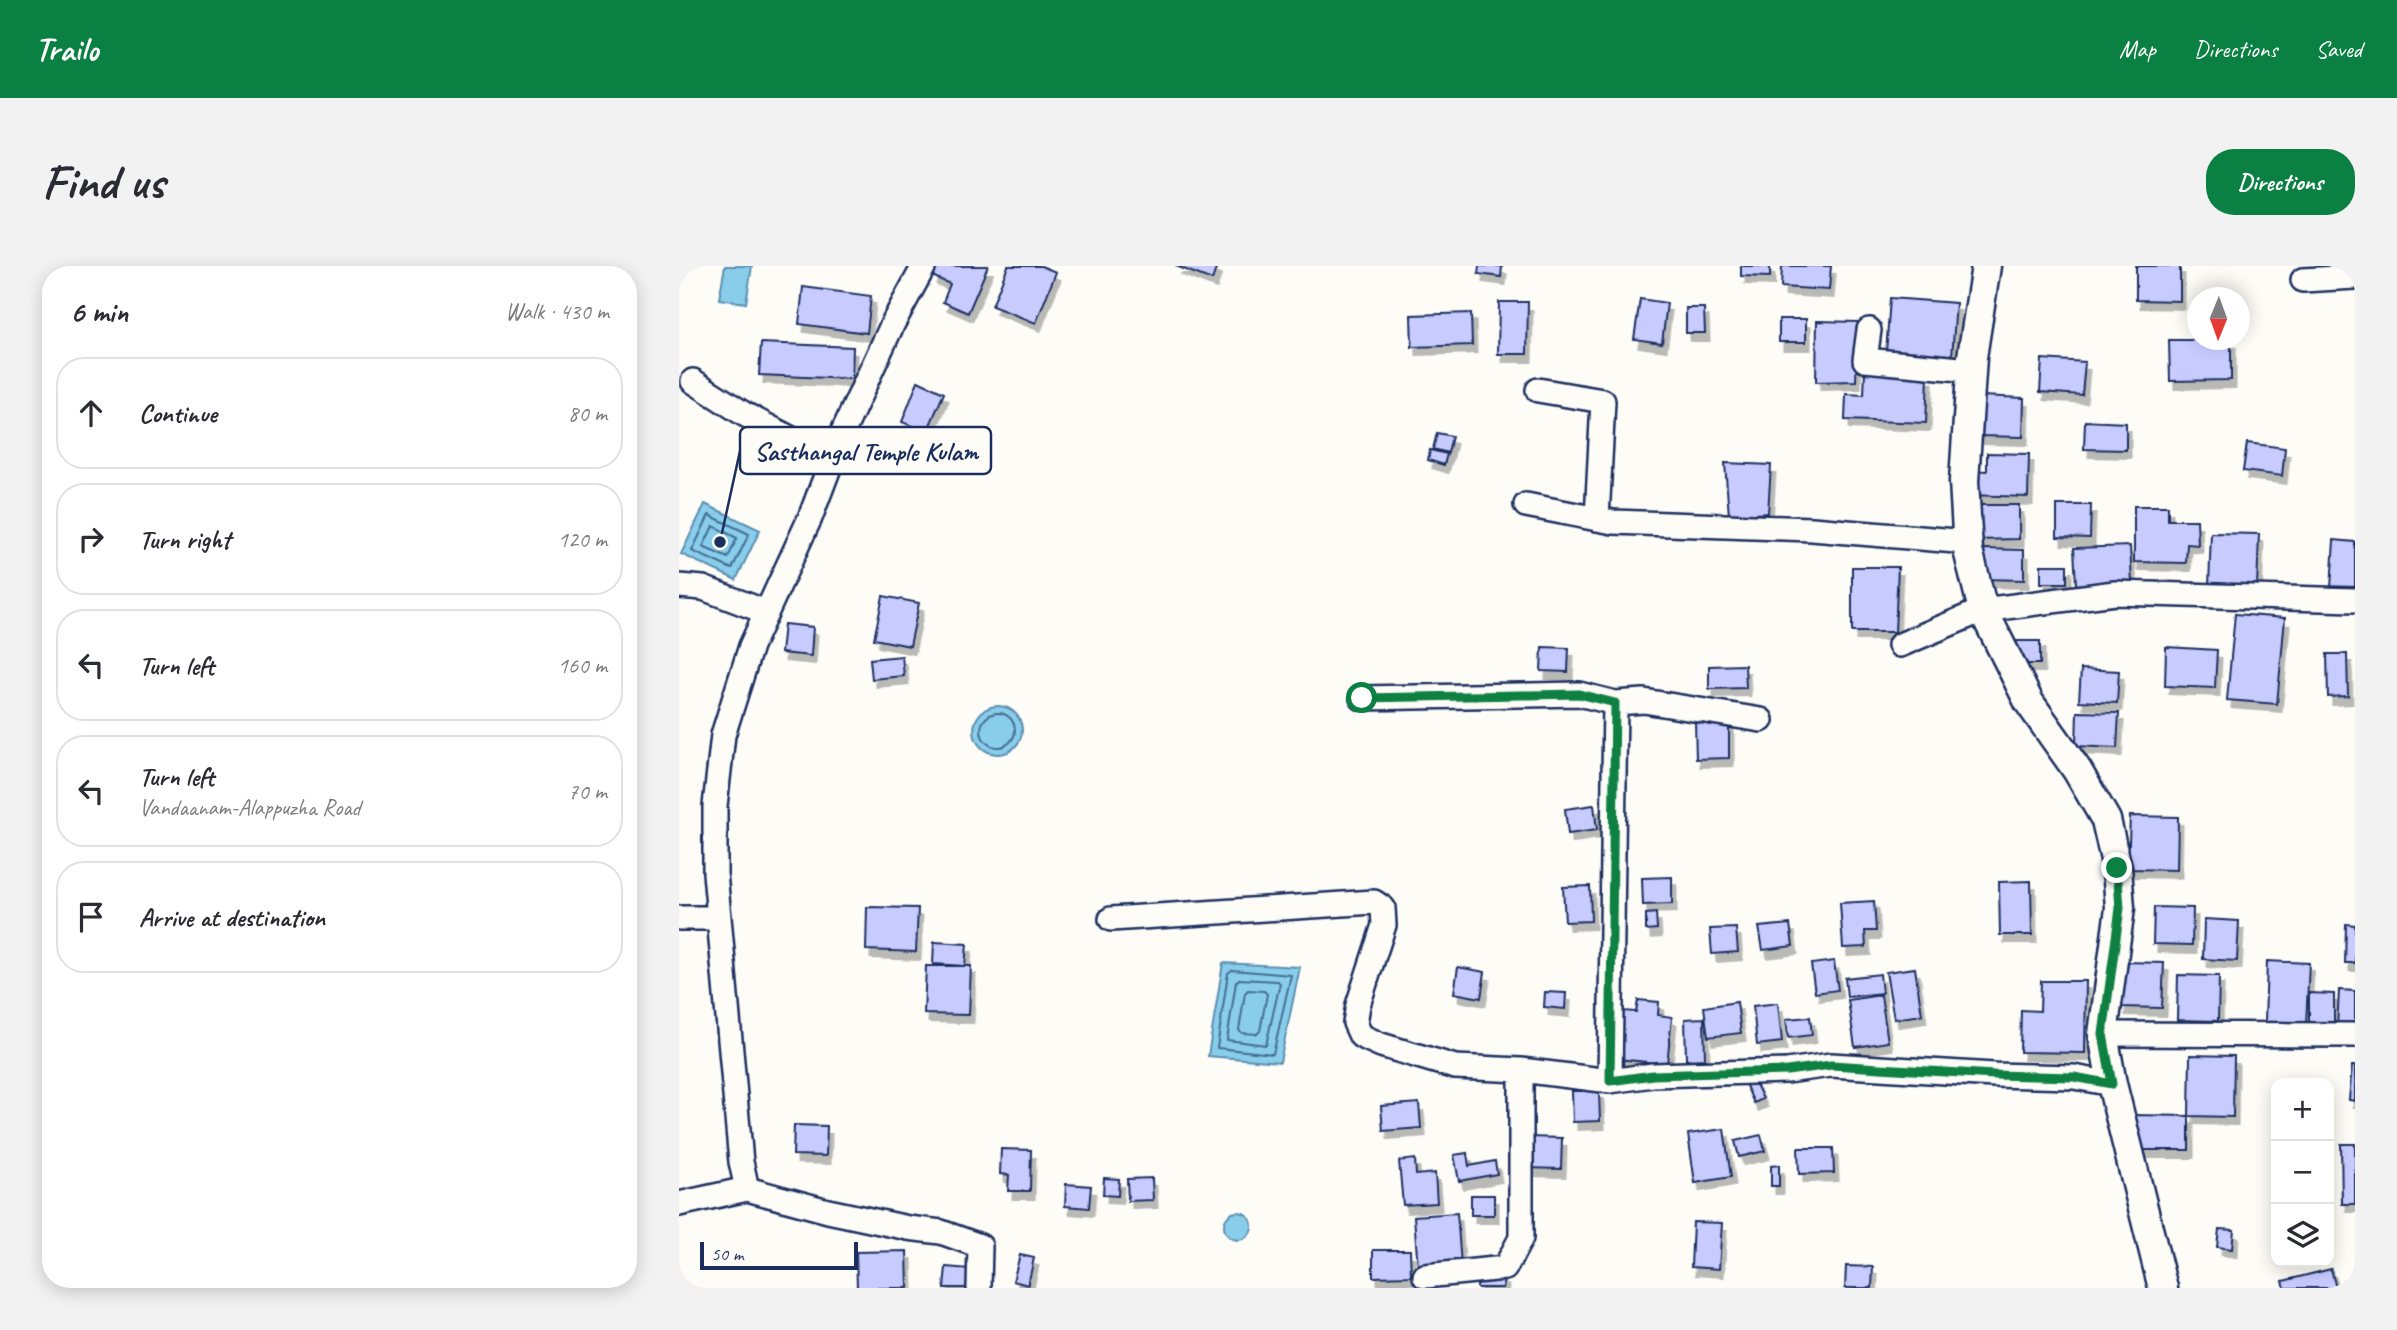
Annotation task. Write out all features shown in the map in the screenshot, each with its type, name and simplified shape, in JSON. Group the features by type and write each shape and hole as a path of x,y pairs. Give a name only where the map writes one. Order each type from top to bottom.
{"main road":[{"path":"1986,266 1971,370 1964,481 1968,542 1983,610 2029,702 2077,770 2106,820 2117,868 2120,908 2103,1034 2112,1084 2163,1288"}],"street":[{"path":"747,1189 741,1162 715,873 715,806 723,735 751,646 810,518 832,460 893,323 923,266"},
{"path":"2303,280 2355,277"},
{"path":"1869,330 1865,360 1971,370"},
{"path":"692,381 744,414 832,460"},
{"path":"1538,390 1603,401 1597,519"},
{"path":"1526,505 1613,522 1812,529 1968,542"},
{"path":"679,586 703,588 766,612"},
{"path":"1901,645 1983,610 2115,593 2355,600"},
{"path":"1362,698 1579,694 1615,703 1644,701 1761,720"},
{"path":"1610,1081 1615,703"},
{"path":"1111,919 1374,902 1383,908 1384,925 1355,1017 1357,1030 1361,1036 1381,1045 1455,1067 1521,1070 1610,1081 1653,1075 1787,1071 1831,1065 2074,1077 2112,1084"},
{"path":"679,918 719,918"},
{"path":"2103,1034 2355,1035"},
{"path":"1425,1276 1505,1268 1521,1238 1521,1070"},
{"path":"679,1204 747,1189 828,1211 941,1232 979,1246 979,1288"}],"water":[{"path":"725,266 752,266 746,303 719,299"},
{"path":"705,504 760,530 736,580 681,554"},
{"path":"998,706 1015,713 1022,730 1015,747 998,754 981,747 974,730 981,713"},
{"path":"1223,963 1300,967 1280,1062 1208,1056"},
{"path":"1238,1212 1248,1216 1252,1226 1248,1236 1238,1240 1228,1236 1224,1226 1228,1216"}],"building":[{"path":"936,266 988,266 968,313 943,302 950,284 932,276"},
{"path":"1008,266 1041,266 1056,272 1036,323 992,306"},
{"path":"1176,266 1217,266 1212,280"},
{"path":"1479,266 1502,266 1501,277 1478,274"},
{"path":"1741,266 1770,266 1770,277 1741,276"},
{"path":"1782,266 1831,266 1829,290 1781,287"},
{"path":"2136,266 2180,266 2180,301 2136,300"},
{"path":"803,287 871,296 867,333 799,324"},
{"path":"1890,298 1956,303 1952,357 1886,353"},
{"path":"1640,299 1667,303 1662,343 1634,339"},
{"path":"1499,302 1528,302 1527,354 1498,354"},
{"path":"1686,308 1704,308 1705,333 1686,333"},
{"path":"1471,313 1472,345 1412,347 1411,315"},
{"path":"1779,319 1806,319 1806,342 1779,342"},
{"path":"1817,321 1858,322 1856,381 1816,382"},
{"path":"2169,340 2187,340 2187,350 2231,350 2231,380 2170,381"},
{"path":"761,343 853,347 852,379 759,375"},
{"path":"2042,359 2085,362 2082,395 2040,392"},
{"path":"1865,371 1928,376 1926,423 1845,420 1846,394 1864,395"},
{"path":"918,381 944,393 927,432 902,422"},
{"path":"1980,396 2024,398 2023,437 1978,436"},
{"path":"2085,421 2126,423 2126,450 2084,449"},
{"path":"1437,433 1452,436 1448,453 1433,449"},
{"path":"2247,443 2285,448 2282,476 2243,471"},
{"path":"1430,450 1447,454 1444,465 1428,460"},
{"path":"1987,453 2029,454 2028,497 1968,495 1969,470 1987,471"},
{"path":"1725,463 1771,465 1768,513 1729,516"},
{"path":"1975,505 2019,505 2019,539 1975,540"},
{"path":"2057,505 2091,505 2090,538 2057,537"},
{"path":"2134,506 2168,506 2168,520 2197,520 2198,545 2187,544 2186,563 2134,562"},
{"path":"2211,533 2259,534 2257,588 2209,586"},
{"path":"2334,540 2355,542 2355,589 2331,588"},
{"path":"2130,546 2132,583 2076,585 2074,548"},
{"path":"1984,549 2024,550 2024,580 1983,579"},
{"path":"2041,565 2067,565 2067,583 2041,583"},
{"path":"1852,567 1898,567 1895,632 1852,632"},
{"path":"883,596 919,603 910,646 874,639"},
{"path":"2235,614 2285,618 2277,704 2227,700"},
{"path":"784,624 813,627 811,656 781,653"},
{"path":"2013,641 2040,641 2040,664 2013,664"},
{"path":"1542,647 1569,648 1568,672 1541,671"},
{"path":"2166,647 2217,650 2215,688 2165,686"},
{"path":"2327,654 2347,654 2348,696 2328,697"},
{"path":"902,656 904,676 872,679 870,659"},
{"path":"1745,665 1746,688 1709,689 1709,666"},
{"path":"2081,669 2119,671 2117,703 2079,701"},
{"path":"2077,712 2119,713 2117,748 2076,746"},
{"path":"1729,721 1729,758 1696,759 1695,722"},
{"path":"1594,805 1597,830 1568,834 1565,809"},
{"path":"2130,816 2178,817 2177,870 2128,869"},
{"path":"1672,877 1672,904 1643,905 1642,878"},
{"path":"2031,881 2032,935 2000,935 1999,882"},
{"path":"1590,886 1591,921 1565,922 1563,887"},
{"path":"1874,901 1876,931 1865,931 1866,947 1843,948 1840,903"},
{"path":"867,907 918,908 916,952 866,950"},
{"path":"2154,907 2193,908 2192,945 2153,944"},
{"path":"1656,913 1657,929 1646,930 1646,914"},
{"path":"2204,919 2239,921 2237,961 2203,959"},
{"path":"1790,924 1793,946 1763,950 1759,927"},
{"path":"2346,924 2355,925 2355,963 2345,963"},
{"path":"1736,928 1738,952 1712,954 1710,929"},
{"path":"934,942 967,944 965,966 933,964"},
{"path":"1834,961 1838,990 1815,993 1811,964"},
{"path":"2267,961 2309,963 2306,1024 2265,1022"},
{"path":"2123,962 2164,963 2162,1008 2121,1007"},
{"path":"926,966 971,966 969,1015 924,1014"},
{"path":"1458,967 1485,972 1481,998 1454,993"},
{"path":"1915,968 1922,1015 1894,1019 1886,972"},
{"path":"1880,974 1882,993 1847,997 1845,978"},
{"path":"2178,975 2219,976 2218,1021 2177,1020"},
{"path":"2041,981 2086,981 2085,1053 2020,1052 2021,1010 2040,1011"},
{"path":"2339,990 2355,991 2355,1029 2337,1028"},
{"path":"1545,992 1566,993 1565,1009 1544,1007"},
{"path":"2309,993 2334,994 2334,1025 2309,1025"},
{"path":"1881,995 1888,1042 1855,1047 1848,1000"},
{"path":"1638,1000 1659,1002 1658,1015 1672,1017 1667,1064 1617,1059 1622,1011 1636,1012"},
{"path":"1737,1002 1741,1033 1708,1037 1704,1007"},
{"path":"1778,1003 1782,1042 1757,1045 1753,1006"},
{"path":"1810,1017 1812,1035 1788,1038 1786,1019"},
{"path":"1704,1018 1705,1059 1686,1060 1685,1019"},
{"path":"2190,1055 2234,1056 2233,1117 2189,1116"},
{"path":"2352,1066 2355,1066 2355,1101 2349,1100"},
{"path":"1755,1082 1763,1099 1754,1103 1746,1086"},
{"path":"1572,1091 1599,1091 1600,1121 1573,1122"},
{"path":"1419,1103 1421,1128 1383,1131 1381,1106"},
{"path":"2133,1115 2189,1116 2189,1150 2133,1150"},
{"path":"794,1125 827,1126 826,1156 793,1155"},
{"path":"1724,1129 1731,1177 1695,1183 1688,1134"},
{"path":"1761,1135 1765,1151 1739,1157 1735,1141"},
{"path":"1528,1137 1562,1138 1561,1169 1527,1168"},
{"path":"2341,1144 2355,1144 2355,1204 2342,1204"},
{"path":"1798,1148 1833,1148 1834,1173 1799,1174"},
{"path":"1001,1149 1031,1150 1030,1191 1008,1191 1009,1175 1000,1174"},
{"path":"1467,1153 1469,1166 1495,1161 1497,1174 1459,1181 1454,1155"},
{"path":"1415,1159 1416,1175 1435,1173 1437,1203 1403,1205 1399,1161"},
{"path":"1779,1165 1779,1186 1771,1186 1771,1166"},
{"path":"1104,1178 1119,1179 1118,1196 1103,1195"},
{"path":"1152,1178 1153,1200 1128,1201 1127,1179"},
{"path":"1066,1184 1091,1186 1089,1208 1065,1206"},
{"path":"1471,1195 1494,1195 1494,1215 1471,1215"},
{"path":"1457,1213 1461,1265 1418,1269 1414,1216"},
{"path":"1693,1222 1722,1223 1719,1269 1691,1267"},
{"path":"2219,1229 2234,1230 2232,1249 2217,1247"},
{"path":"1373,1250 1410,1250 1411,1276 1373,1277"},
{"path":"907,1251 908,1288 857,1288 856,1252"},
{"path":"1020,1255 1034,1258 1028,1285 1013,1281"},
{"path":"1846,1266 1873,1267 1872,1288 1845,1288"},
{"path":"946,1267 969,1269 968,1288 944,1288"},
{"path":"2331,1269 2336,1288 2285,1288 2283,1281"},
{"path":"1477,1276 1504,1277 1503,1288 1477,1288"}],"place":[{"name":"Sasthangal Temple Kulam","path":"720,542"}],"route":[{"path":"1362,698 1579,694 1615,703 1610,1081 1653,1075 1740,1070 1787,1071 1831,1065 2074,1077 2112,1084 2103,1034 2120,908 2117,868"}]}
